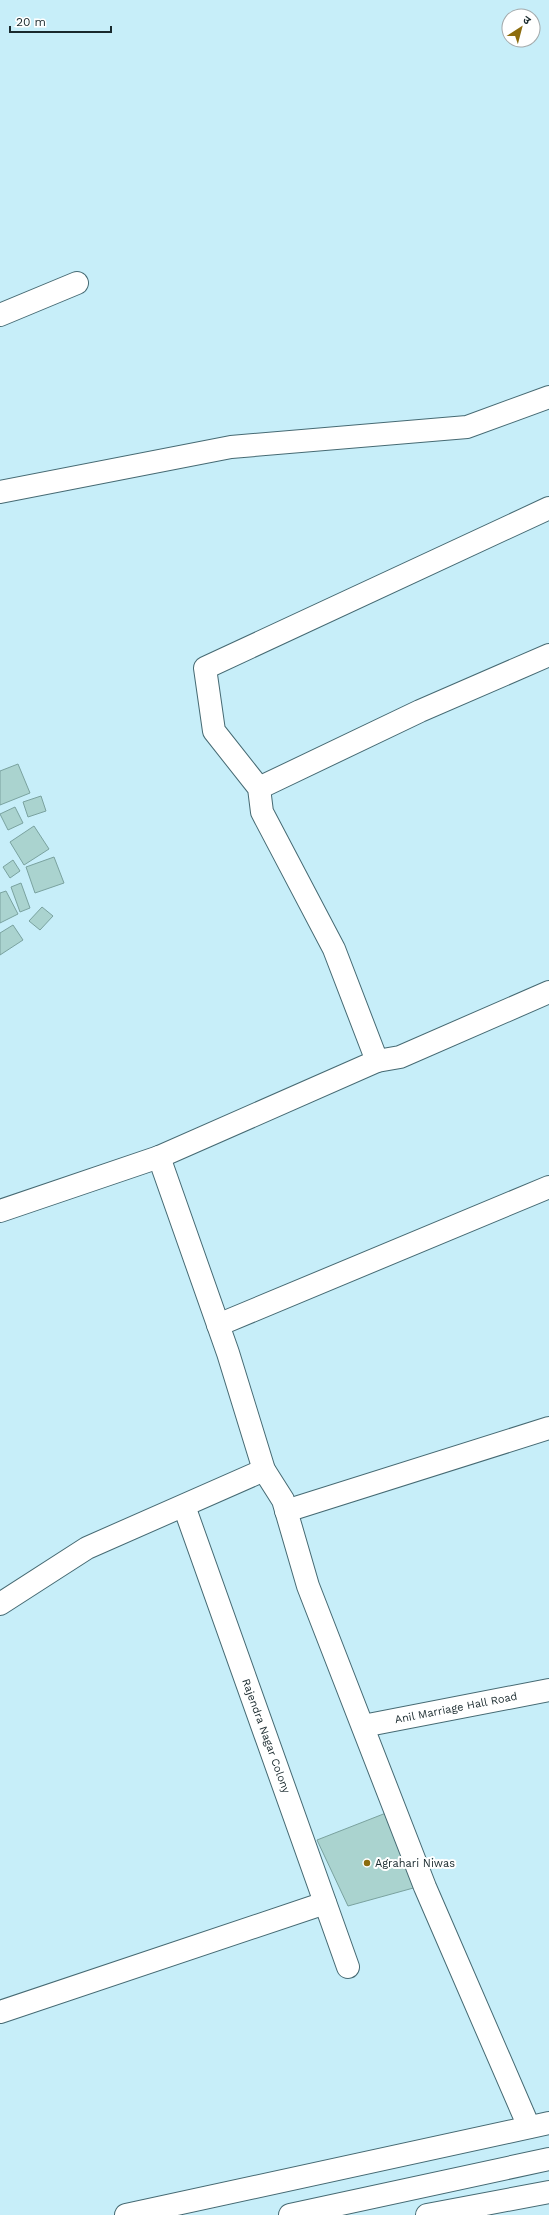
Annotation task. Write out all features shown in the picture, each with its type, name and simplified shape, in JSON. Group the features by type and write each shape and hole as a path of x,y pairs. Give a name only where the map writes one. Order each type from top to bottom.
{"main road":[{"path":"0,315 77,283"},
{"path":"0,492 231,447 467,428 549,397"},
{"path":"377,1060 334,949 262,812 259,788 214,731 205,668 549,508"},
{"path":"259,788 420,711 549,655"},
{"path":"0,1211 159,1157 377,1060 400,1057 549,992"},
{"path":"126,2215 539,2125 425,1887 308,1586 283,1500 264,1470 218,1325 159,1157"},
{"path":"218,1325 549,1187"},
{"path":"286,1511 549,1428"},
{"path":"0,1604 87,1548 264,1470"},
{"name":"Rajendra Nagar Colony","path":"184,1506 348,1967"},
{"name":"Anil Marriage Hall Road","path":"363,1726 549,1690"},
{"path":"0,2012 325,1903"},
{"path":"290,2215 549,2160"},
{"path":"427,2215 549,2192"}],"building":[{"path":"18,764 30,793 0,805 0,771"},
{"path":"41,796 46,811 28,817 23,802"},
{"path":"15,807 23,823 8,830 0,814"},
{"path":"34,826 49,849 24,865 10,842"},
{"path":"54,857 64,883 35,893 26,867"},
{"path":"13,860 20,871 10,878 3,867"},
{"path":"21,883 30,908 20,912 11,887"},
{"path":"6,891 18,914 0,923 0,893"},
{"path":"42,907 53,916 40,930 29,921"},
{"path":"13,925 23,940 0,955 0,933"},
{"name":"Agrahari Niwas","path":"386,1813 417,1887 348,1906 317,1840"}],"place":[{"name":"Agrahari Niwas","path":"367,1863"}]}
